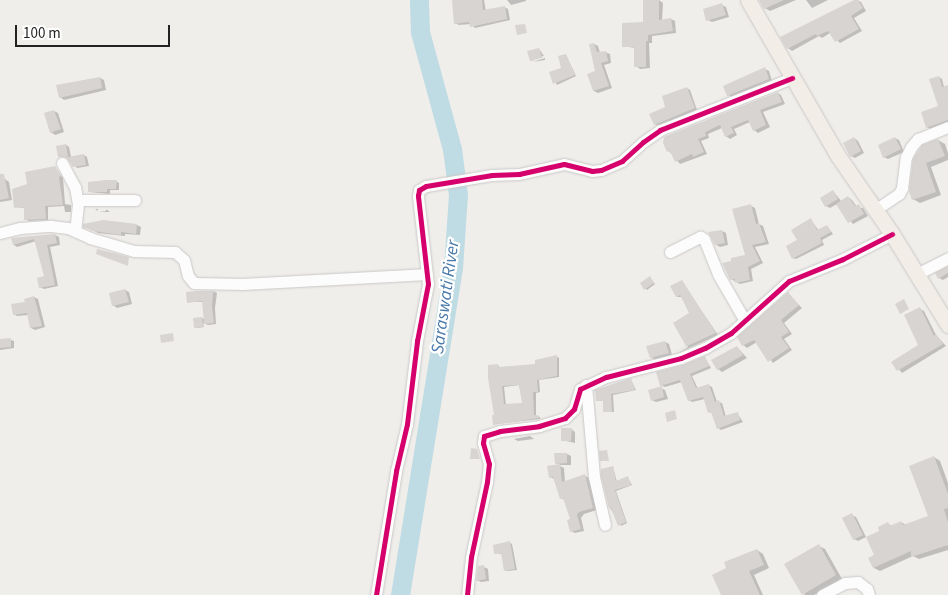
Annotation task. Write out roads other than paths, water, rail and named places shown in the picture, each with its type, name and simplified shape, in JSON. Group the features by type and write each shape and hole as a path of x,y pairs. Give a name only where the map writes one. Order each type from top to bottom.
{"main road":[{"path":"748,0 838,156 892,234 948,325"}],"street":[{"path":"376,595 428,284 418,196 420,190 426,186 518,174 564,164 592,171 601,170 622,161 660,130 792,78"},
{"path":"875,210 899,194 902,188 906,157 911,147 918,140 948,127"},
{"path":"62,163 75,187 78,200 75,231"},
{"path":"78,200 134,200"},
{"path":"0,232 20,228 51,226 75,231 134,251 175,252 184,260 188,276 194,283 243,284 427,274"},
{"path":"468,595 472,557 488,482 489,464 483,439 487,434 539,426 565,418 574,409 577,393 586,385 606,377 681,358 705,348 732,333 746,322 789,281 843,259 892,234"},
{"path":"670,252 700,237 704,239 718,274 746,322"},
{"path":"918,274 948,258"},
{"path":"586,385 594,477 605,525"},
{"path":"822,595 845,583 858,582 867,589 869,595"}],"waterway":[{"name":"Saraswati River","path":"400,595 453,268 458,195 452,149 420,32 419,0"}]}
